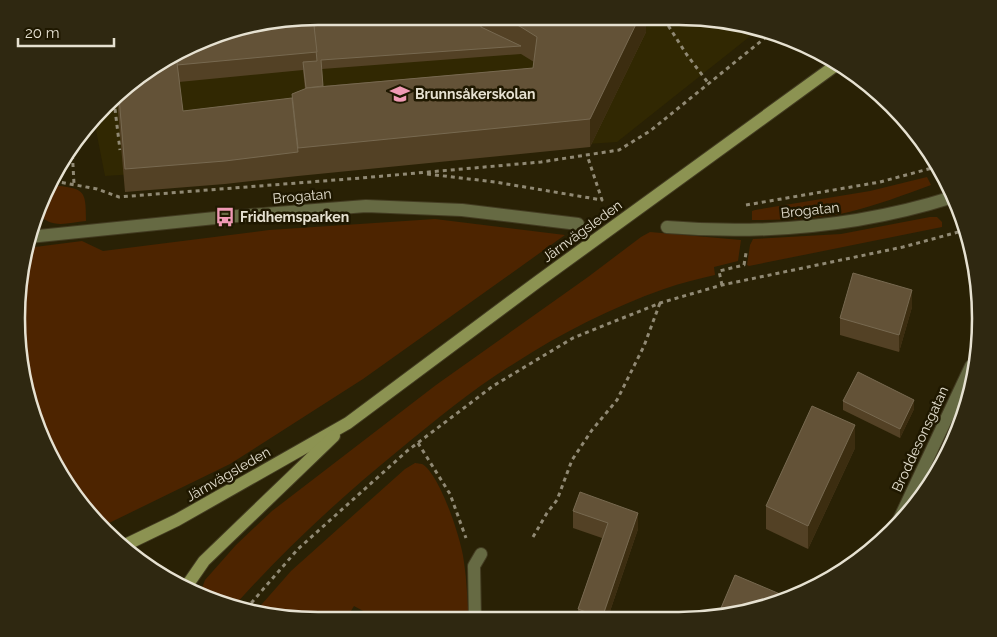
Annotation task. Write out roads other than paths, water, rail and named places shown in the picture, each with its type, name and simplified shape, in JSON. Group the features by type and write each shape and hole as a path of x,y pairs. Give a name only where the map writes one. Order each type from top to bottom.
{"main road":[{"name":"Järnvägsleden","path":"189,582 204,561 348,423 540,280 832,68"},
{"name":"Järnvägsleden","path":"130,543 177,520 348,423"}],"street":[{"name":"Brogatan","path":"667,226 708,230 788,229 846,222 902,211 947,199"},
{"name":"Brogatan","path":"37,236 225,217 366,206 462,210 578,224"},
{"name":"Broddesonsgatan","path":"908,501 966,377"},
{"path":"476,612 474,566 480,554"}],"place":[{"name":"Brunnsåkerskolan","path":"400,94"},
{"name":"Fridhemsparken","path":"225,217"}]}
